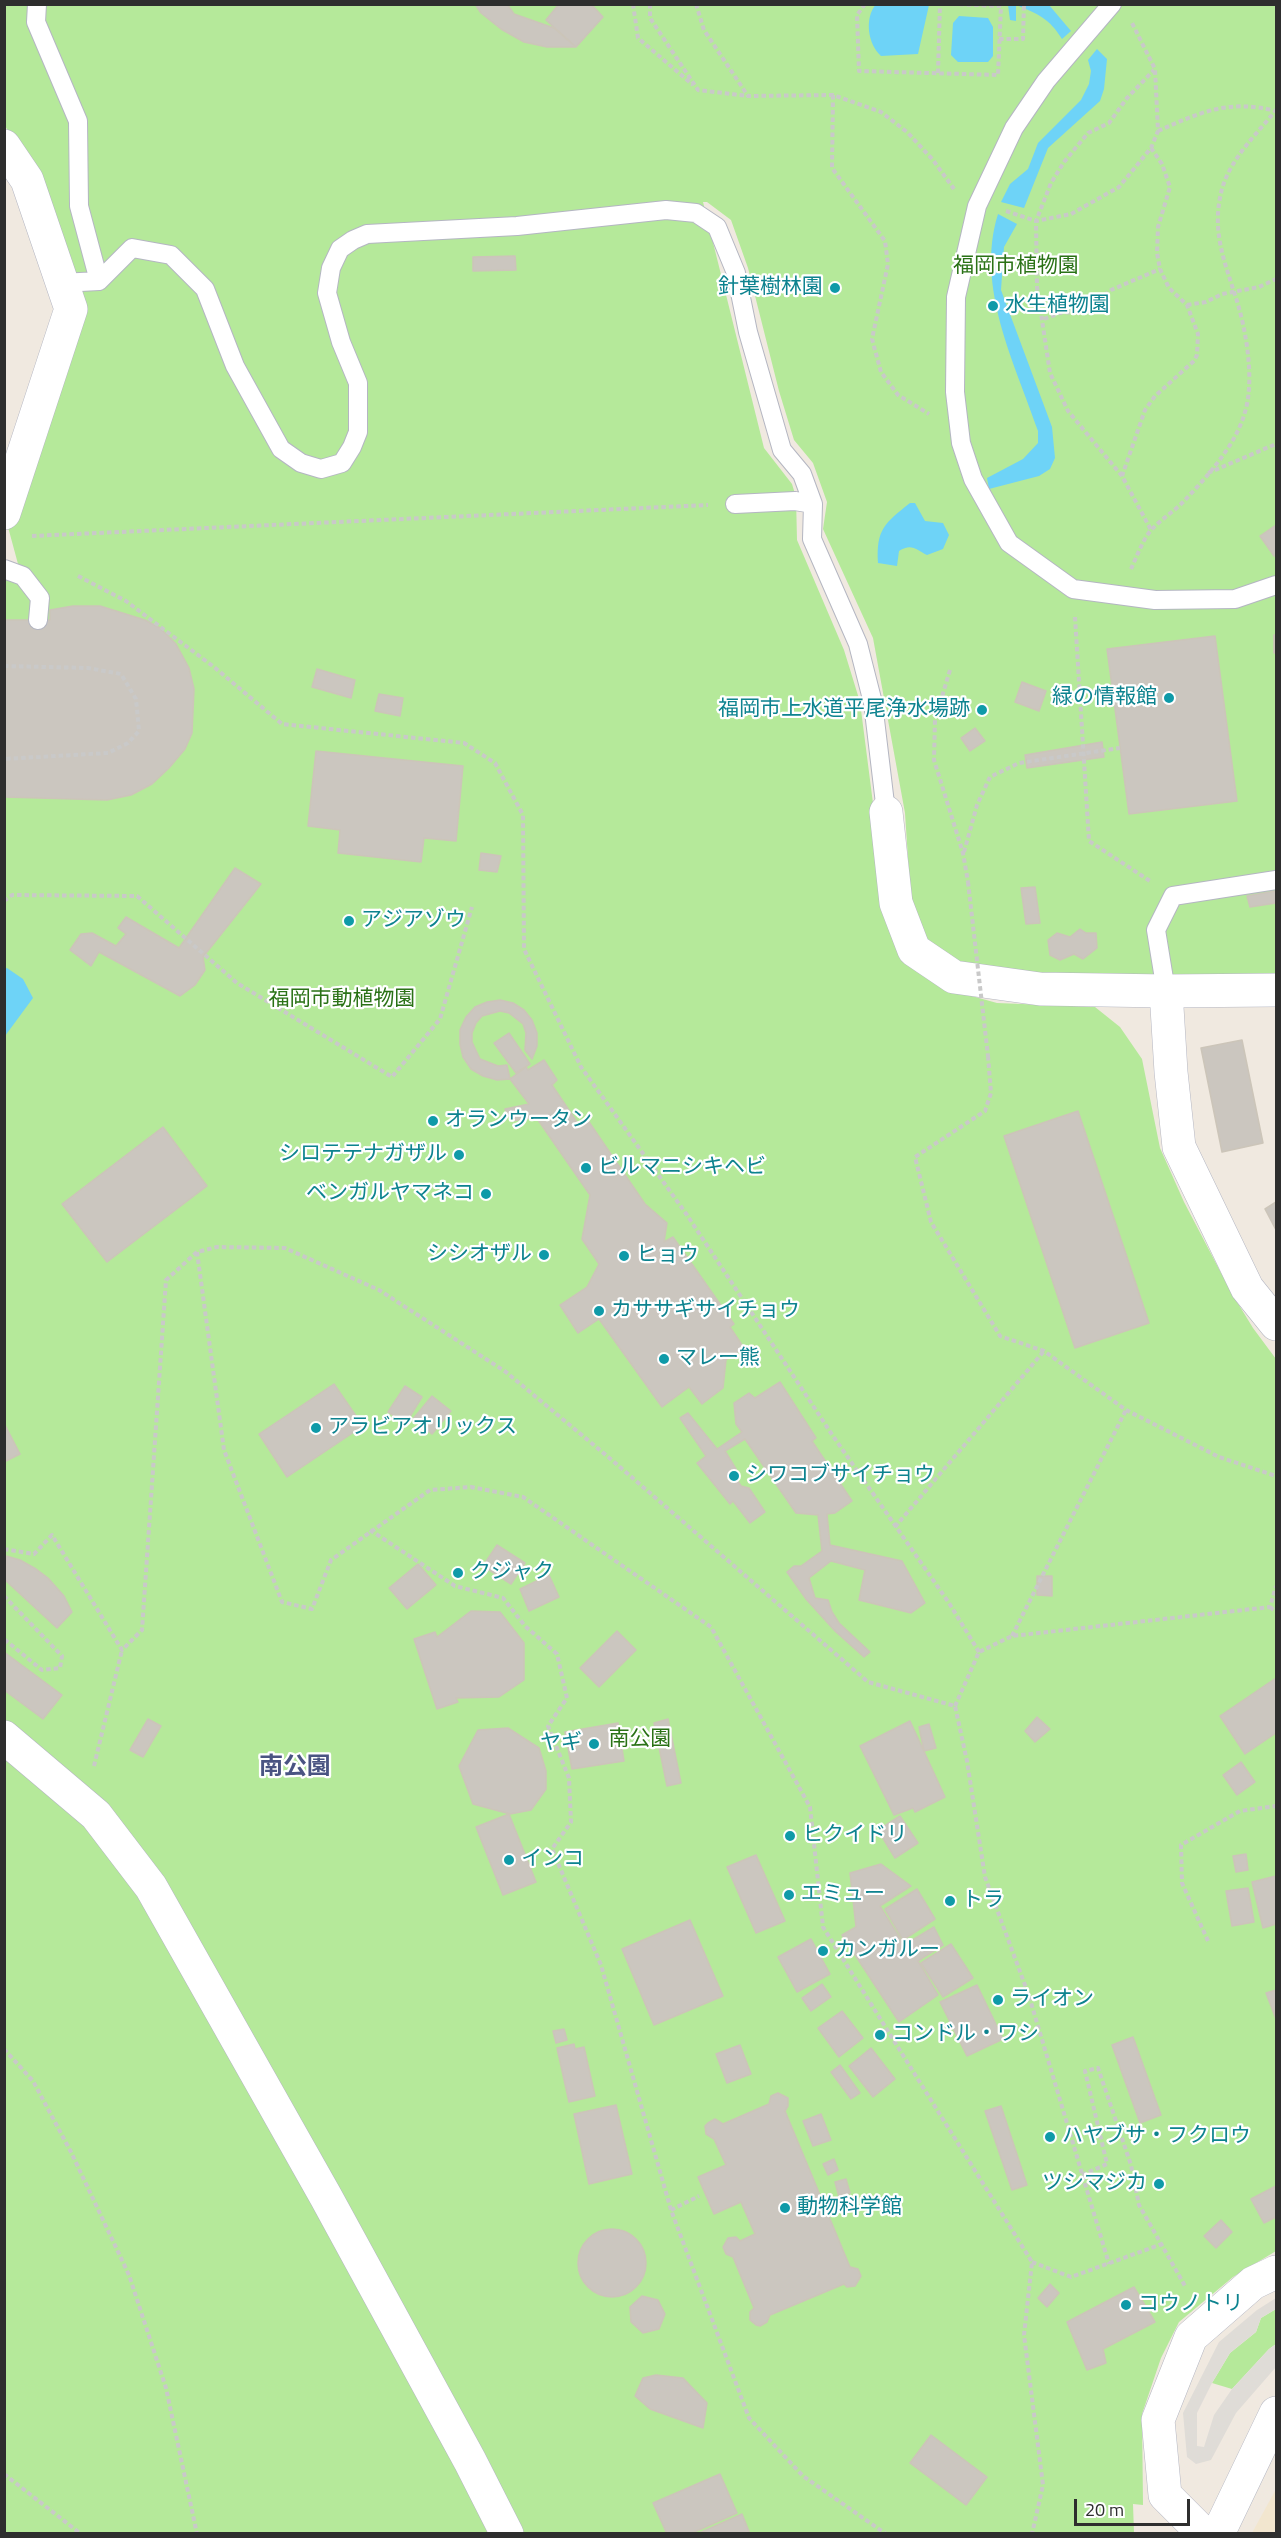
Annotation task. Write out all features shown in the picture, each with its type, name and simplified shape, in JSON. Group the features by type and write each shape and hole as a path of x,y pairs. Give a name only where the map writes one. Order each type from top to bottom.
{"street":[{"path":"4,146 27,180 71,309 13,524"},
{"path":"885,812 896,903 914,950 954,977 1040,989 1276,990"},
{"path":"1166,991 1179,1147 1246,1288 1276,1324"},
{"path":"4,1737 96,1815 151,1887 326,2197 471,2461 507,2534"},
{"path":"1204,2534 1165,2495 1158,2420 1191,2337 1253,2283 1276,2272"},
{"path":"1218,2534 1276,2413"}],"lane":[{"path":"37,4 36,22 78,121 79,206 99,281"},
{"path":"1112,4 1046,81 1020,118 977,206 956,297 955,392 960,443 970,472 1009,543 1073,589 1155,600 1235,599 1276,585"},
{"path":"61,283 99,281 132,248 171,255 205,289 235,366 281,449 301,463 321,469 342,463 358,432 358,383 341,342 327,293 331,268 340,249 367,234 518,226 666,210 696,213 717,227 727,248 736,273 766,400 782,450 802,474 813,504 812,538 858,644 873,703 885,812"},
{"path":"735,504 795,501 813,504"},
{"path":"4,569 23,576 40,598 38,620"},
{"path":"1166,991 1156,930 1173,896 1276,880"}],"path":[{"path":"633,4 638,38 698,90 748,96 833,95 881,112 898,125 933,160 958,193 977,206 1000,208 1036,221 1071,214 1119,187 1151,148 1158,131 1155,69 1132,22"},
{"path":"650,4 650,18 698,90"},
{"path":"696,4 704,30 748,96"},
{"path":"865,4 857,15 859,71 998,75 1001,6 951,4"},
{"path":"938,74 940,4"},
{"path":"999,39 1023,39 1024,4"},
{"path":"1151,530 1122,476 1068,411 1050,373 1044,319 1037,287 1036,221 1051,183 1064,162 1088,133 1109,123 1127,98 1155,69"},
{"path":"833,95 832,168 885,241 888,264 872,339 880,372 898,395 929,414 958,418"},
{"path":"1127,576 1151,530 1183,502 1207,474 1232,442 1245,414 1250,394 1251,373 1234,292 1223,262 1218,237 1221,192 1238,157 1276,111 1256,106 1216,108 1158,131"},
{"path":"1122,476 1145,411 1155,396 1194,361 1197,355 1198,334 1186,305 1169,288 1160,269 1157,253 1158,227 1170,187 1162,164 1151,148"},
{"path":"1044,319 1060,313 1086,311 1111,290 1160,269"},
{"path":"1186,305 1206,302 1222,294 1259,287 1276,279"},
{"path":"1207,474 1276,444"},
{"path":"13,524 735,504"},
{"path":"78,576 126,601 214,667 282,724 464,743 495,763 523,815 524,949 581,1067 687,1215 895,1527 949,1603 979,1652"},
{"path":"1073,589 1089,841 1173,896"},
{"path":"4,666 88,668 122,674 136,699 139,731 128,743 108,753 4,759"},
{"path":"950,670 935,720 933,760 963,853 992,1093 985,1111 915,1157 931,1222 1000,1336 1044,1351 1126,1410 1219,1457 1276,1476"},
{"path":"963,853 977,806 990,777 1019,764 1120,748"},
{"path":"4,901 12,895 137,896 237,983 392,1077 440,1018 472,906"},
{"path":"93,1770 122,1650 142,1630 166,1280 197,1252 217,1246 285,1248 379,1290 506,1372 613,1461 868,1682 955,1706"},
{"path":"197,1252 224,1450 282,1602 312,1609 331,1560 370,1530 430,1490 471,1487 523,1497 711,1627 810,1807 823,1927 1032,2262 1071,2277 1162,2244"},
{"path":"895,1527 1044,1351"},
{"path":"1012,1636 1126,1410"},
{"path":"370,1530 455,1586 503,1598 525,1626 556,1654 567,1698 548,1726 570,1778 571,1822 552,1849 601,1965 672,2210 749,2418 803,2476 886,2534"},
{"path":"4,1549 34,1554 52,1535 122,1650"},
{"path":"1270,1607 1276,1586"},
{"path":"4,1596 62,1656 60,1668 42,1670 4,1639"},
{"path":"1109,2264 1029,1996 985,1877 967,1761 955,1706 979,1652 1012,1636 1270,1607 1276,1612"},
{"path":"1208,1941 1182,1883 1181,1845 1240,1811 1276,1806"},
{"path":"4,2049 33,2081 71,2152 129,2275 166,2388 197,2534"},
{"path":"1082,2175 1107,2164 1085,2072 1098,2068 1131,2165 1139,2205 1185,2286"},
{"path":"672,2210 699,2196"},
{"path":"1032,2262 1024,2335 1043,2486 1032,2534"},
{"path":"4,2474 81,2534"}],"shaded area":[{"path":"1276,2298 1276,2309 1261,2318 1256,2332 1230,2353 1212,2383 1197,2413 1197,2446 1204,2447 1214,2415 1232,2389 1276,2344 1276,2367 1236,2413 1211,2460 1196,2464 1187,2457 1183,2413 1219,2342 1257,2310"},
{"path":"1276,2489 1276,2533 1252,2533"}],"green space":[{"name":"南公園","path":"4,5 1276,5 1276,978 990,972 936,957 911,904 905,813 873,638 823,529 827,502 813,463 794,440 779,391 748,268 731,220 707,202 703,202 764,448 792,484 796,497 797,540 844,650 860,702 885,897 968,995 997,1003 1095,1007 1120,1027 1142,1059 1160,1148 1184,1202 1231,1292 1253,1328 1276,1359 1276,2251 1233,2277 1179,2322 1161,2358 1142,2414 1143,2505 1133,2504 1134,2533 5,2533 4,564 18,564 8,527 83,311 43,209 5,125"},
{"path":"1276,2309 1276,2344 1232,2389 1212,2383 1230,2353 1256,2332 1261,2318"}],"water":[{"path":"876,4 929,5 918,54 881,56 873,45 869,31 870,17"},
{"path":"1008,5 1016,5 1016,21 1010,20"},
{"path":"1016,5 1049,5 1071,31 1062,39 1053,26"},
{"path":"959,16 988,18 993,27 993,56 988,62 958,62 951,55 953,23"},
{"path":"1097,49 1107,59 1104,89 1100,101 1048,148 1024,208 1001,202 1010,184 1028,169 1038,143 1081,100 1089,84 1091,71 1088,60"},
{"path":"998,214 1017,224 1004,247 1001,290 1052,427 1055,458 1050,469 1039,476 989,489 987,478 1023,459 1038,443 1038,431 1009,352 994,297 991,269 992,241"},
{"path":"910,503 915,503 925,521 943,523 949,535 943,549 927,555 907,547 899,551 897,566 878,563 879,542 884,528"},
{"path":"7,968 23,979 33,998 5,1036 4,969"}],"building":[{"path":"475,4 507,4 514,14 554,28 576,47 547,47 524,42 501,29 481,13"},
{"path":"559,4 591,4 603,17 576,47 546,20"},
{"path":"515,256 516,270 473,271 473,257"},
{"path":"1276,525 1276,556 1274,556 1260,536"},
{"path":"73,606 100,606 145,620 160,628 176,644 189,668 194,689 192,733 185,749 169,768 152,784 131,795 107,800 4,797 4,620 50,620 50,610"},
{"path":"1274,635 1276,635 1276,653 1274,653"},
{"name":"緑の情報館","path":"1215,636 1237,801 1129,814 1107,649"},
{"path":"317,669 355,680 351,698 312,687"},
{"path":"1022,682 1046,691 1039,711 1015,702"},
{"path":"379,694 403,698 400,716 375,711"},
{"path":"975,728 985,741 970,751 961,738"},
{"path":"1102,742 1104,757 1027,768 1025,755"},
{"path":"316,751 463,766 456,841 424,838 421,862 338,853 340,830 308,826"},
{"path":"481,853 501,856 497,872 479,870"},
{"path":"235,868 261,884 203,957 205,970 195,985 180,996 99,952 91,966 70,950 81,934 92,933 116,946 126,934 118,928 126,917 179,948"},
{"path":"1035,887 1040,923 1026,924 1021,888"},
{"path":"1276,891 1276,903 1250,907 1247,896"},
{"path":"1080,929 1086,933 1096,933 1097,948 1083,959 1074,954 1060,960 1050,955 1048,940 1057,933 1070,937"},
{"path":"500,1000 513,1003 524,1010 532,1020 537,1033 537,1046 532,1059 525,1050 526,1033 523,1024 509,1013 500,1011 482,1016 472,1033 472,1042 480,1059 498,1066 507,1065 510,1079 497,1080 471,1069 463,1057 460,1030 466,1017 475,1007"},
{"path":"509,1033 530,1064 516,1073 494,1043"},
{"path":"1242,1040 1263,1143 1222,1152 1201,1048"},
{"path":"544,1060 557,1080 552,1085 579,1125 587,1119 645,1204 667,1223 664,1242 673,1237 734,1324 730,1327 744,1348 726,1360 723,1388 702,1404 689,1387 662,1407 599,1319 578,1333 560,1305 587,1287 599,1264 582,1239 590,1195 536,1117 512,1121 505,1109 529,1104 510,1079 526,1067 528,1070"},
{"path":"1078,1111 1149,1323 1075,1348 1004,1136"},
{"path":"163,1127 207,1186 107,1262 62,1204"},
{"path":"1276,1202 1276,1230 1265,1209"},
{"path":"780,1382 816,1438 812,1441 852,1501 835,1513 827,1514 830,1545 902,1561 925,1603 911,1613 859,1600 865,1570 831,1561 809,1578 815,1598 828,1600 839,1623 870,1652 864,1657 835,1631 806,1599 787,1572 794,1566 801,1566 822,1551 818,1515 796,1513 745,1439 725,1451 736,1469 736,1478 741,1486 749,1488 765,1512 750,1523 733,1501 730,1504 697,1463 706,1456 680,1418 688,1413 717,1449 742,1432 736,1424 734,1403 749,1393 755,1398"},
{"path":"334,1384 363,1426 287,1477 259,1434"},
{"path":"405,1386 422,1397 406,1423 388,1412"},
{"path":"432,1396 451,1411 432,1434 413,1419"},
{"path":"4,1423 20,1454 4,1462"},
{"path":"497,1545 525,1563 511,1584 483,1566"},
{"path":"6,1556 20,1560 36,1569 48,1578 64,1596 72,1612 57,1628 4,1579"},
{"path":"418,1564 436,1585 407,1609 389,1588"},
{"path":"549,1575 559,1597 529,1611 520,1589"},
{"path":"1037,1576 1052,1576 1052,1596 1037,1595"},
{"path":"471,1611 500,1612 524,1643 524,1680 499,1697 456,1698 458,1702 437,1709 414,1639 435,1632 437,1637"},
{"path":"617,1631 636,1650 599,1687 580,1668"},
{"path":"4,1652 62,1695 43,1719 4,1690"},
{"path":"1276,1678 1276,1733 1245,1754 1220,1716"},
{"path":"1037,1717 1050,1729 1035,1742 1025,1731"},
{"path":"148,1719 161,1726 143,1757 130,1750"},
{"path":"668,1719 681,1783 667,1786 654,1723"},
{"path":"910,1721 945,1797 915,1812 913,1808 894,1815 860,1746"},
{"path":"618,1723 624,1761 572,1769 565,1732"},
{"path":"929,1724 936,1748 924,1751 919,1727"},
{"path":"508,1728 539,1748 546,1771 546,1789 531,1810 510,1814 473,1804 459,1766 478,1730"},
{"path":"1241,1762 1255,1782 1237,1795 1223,1775"},
{"path":"509,1814 536,1882 503,1895 476,1827"},
{"path":"900,1816 918,1843 895,1858 878,1830"},
{"path":"1246,1854 1248,1870 1236,1872 1233,1856"},
{"path":"756,1855 785,1921 756,1933 727,1867"},
{"path":"881,1864 911,1886 880,1906 904,1945 934,1927 943,1945 918,1961 938,1995 899,2022 842,1935 856,1927 850,1873"},
{"path":"1276,1876 1276,1924 1263,1928 1252,1882"},
{"path":"1248,1888 1254,1922 1232,1926 1226,1891"},
{"path":"917,1889 935,1919 903,1940 885,1909"},
{"path":"690,1920 723,1996 654,2025 622,1949"},
{"path":"811,1939 830,1974 797,1992 778,1957"},
{"path":"951,1944 973,1978 943,1997 921,1963"},
{"path":"822,1984 831,1997 811,2011 802,1998"},
{"path":"977,1985 1003,2039 967,2056 940,2002"},
{"path":"1276,1990 1276,2019 1266,1993"},
{"path":"842,2011 863,2038 839,2057 818,2028"},
{"path":"564,2029 567,2040 556,2043 553,2031"},
{"path":"1133,2037 1161,2115 1140,2123 1112,2045"},
{"path":"574,2044 575,2049 584,2047 595,2096 569,2102 557,2048"},
{"path":"740,2045 751,2074 727,2083 716,2054"},
{"path":"871,2048 895,2079 873,2097 849,2066"},
{"path":"840,2065 860,2093 851,2099 831,2072"},
{"name":"動物科学館","path":"778,2093 788,2098 785,2111 850,2267 858,2269 861,2276 855,2286 847,2287 844,2284 770,2315 767,2322 760,2326 750,2320 750,2312 754,2308 733,2257 726,2254 723,2247 728,2238 736,2237 740,2241 755,2234 741,2202 714,2214 698,2177 726,2165 714,2139 706,2134 705,2126 715,2119 723,2124 769,2104 771,2096"},
{"path":"616,2105 632,2174 589,2184 574,2114"},
{"path":"1001,2106 1027,2185 1012,2190 985,2111"},
{"path":"821,2114 831,2140 813,2146 803,2121"},
{"path":"834,2159 838,2170 828,2175 823,2164"},
{"path":"846,2179 850,2193 839,2197 835,2182"},
{"path":"1276,2186 1276,2217 1264,2223 1251,2199"},
{"path":"1221,2220 1232,2232 1216,2248 1204,2236"},
{"path":"612,2229 625,2232 636,2239 643,2250 646,2263 643,2276 636,2287 625,2294 612,2297 599,2294 588,2287 581,2276 578,2263 581,2250 588,2239 599,2232"},
{"path":"1050,2284 1059,2293 1047,2307 1038,2298"},
{"path":"1134,2287 1155,2322 1103,2349 1106,2363 1087,2370 1067,2322"},
{"path":"642,2296 658,2300 665,2314 659,2329 643,2333 631,2322 630,2307"},
{"path":"656,2375 683,2378 707,2403 703,2428 650,2409 635,2396 643,2378"},
{"path":"931,2435 987,2477 966,2505 910,2463"},
{"path":"720,2474 737,2513 690,2534 667,2534 653,2503"},
{"path":"742,2514 750,2534 697,2534"}],"place":[{"name":"針葉樹林園","path":"835,288"},
{"name":"水生植物園","path":"993,306"},
{"name":"緑の情報館","path":"1169,698"},
{"name":"福岡市上水道平尾浄水場跡","path":"982,710"},
{"name":"アジアゾウ","path":"349,921"},
{"name":"オランウータン","path":"433,1121"},
{"name":"シロテテナガザル","path":"459,1155"},
{"name":"ビルマニシキヘビ","path":"586,1168"},
{"name":"ベンガルヤマネコ","path":"486,1194"},
{"name":"シシオザル","path":"544,1255"},
{"name":"ヒョウ","path":"624,1256"},
{"name":"カササギサイチョウ","path":"599,1311"},
{"name":"マレー熊","path":"664,1359"},
{"name":"アラビアオリックス","path":"316,1428"},
{"name":"シワコブサイチョウ","path":"734,1476"},
{"name":"クジャク","path":"458,1573"},
{"name":"ヤギ","path":"594,1744"},
{"name":"ヒクイドリ","path":"790,1836"},
{"name":"インコ","path":"509,1860"},
{"name":"エミュー","path":"789,1895"},
{"name":"トラ","path":"950,1901"},
{"name":"カンガルー","path":"823,1951"},
{"name":"ライオン","path":"998,2000"},
{"name":"コンドル・ワシ","path":"880,2035"},
{"name":"ハヤブサ・フクロウ","path":"1050,2137"},
{"name":"ツシマジカ","path":"1159,2184"},
{"name":"動物科学館","path":"785,2208"},
{"name":"コウノトリ","path":"1126,2305"}],"district":[{"name":"南公園","path":"295,1768"}],"park label":[{"name":"福岡市植物園","path":"1016,267"},
{"name":"福岡市動植物園","path":"342,1000"}]}
